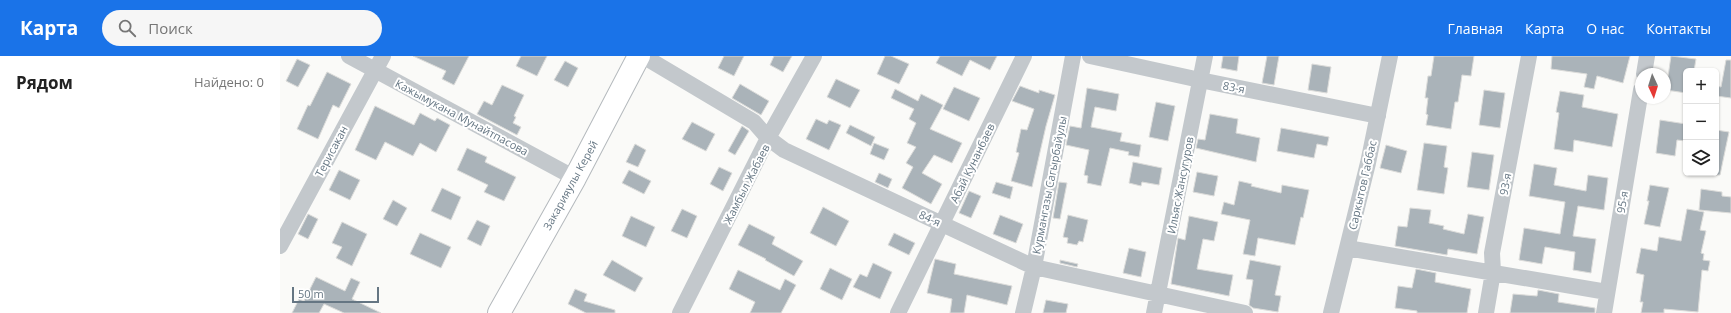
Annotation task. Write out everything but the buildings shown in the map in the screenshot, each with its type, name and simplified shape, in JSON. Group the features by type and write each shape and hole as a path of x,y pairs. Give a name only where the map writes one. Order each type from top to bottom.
{"highway":[{"name":"Закарияулы Керей","path":"502,312 638,56"}],"street":[{"name":"Кажымукана Мунайтпасова","path":"349,56 574,178"},
{"name":"Терисакан","path":"280,246 383,56"},
{"name":"84-я","path":"643,56 754,122 768,138 784,150 1034,267 1245,313"},
{"name":"Жамбыл Жабаев","path":"680,313 768,138 814,56"},
{"name":"Абай Кунанбаев","path":"898,313 1024,56"},
{"name":"Курмангазы Сагырбайулы","path":"1023,313 1034,267 1073,56"},
{"name":"83-я","path":"1090,56 1378,116"},
{"name":"Ильяс Жансугуров","path":"1154,313 1205,56"},
{"name":"Саркытов Габбас","path":"1331,313 1378,116 1390,56"},
{"name":"93-я","path":"1486,313 1493,272 1492,254 1529,56"},
{"path":"1645,68 1647,56"},
{"name":"95-я","path":"1604,313 1639,104"},
{"path":"1347,248 1607,292"}]}
